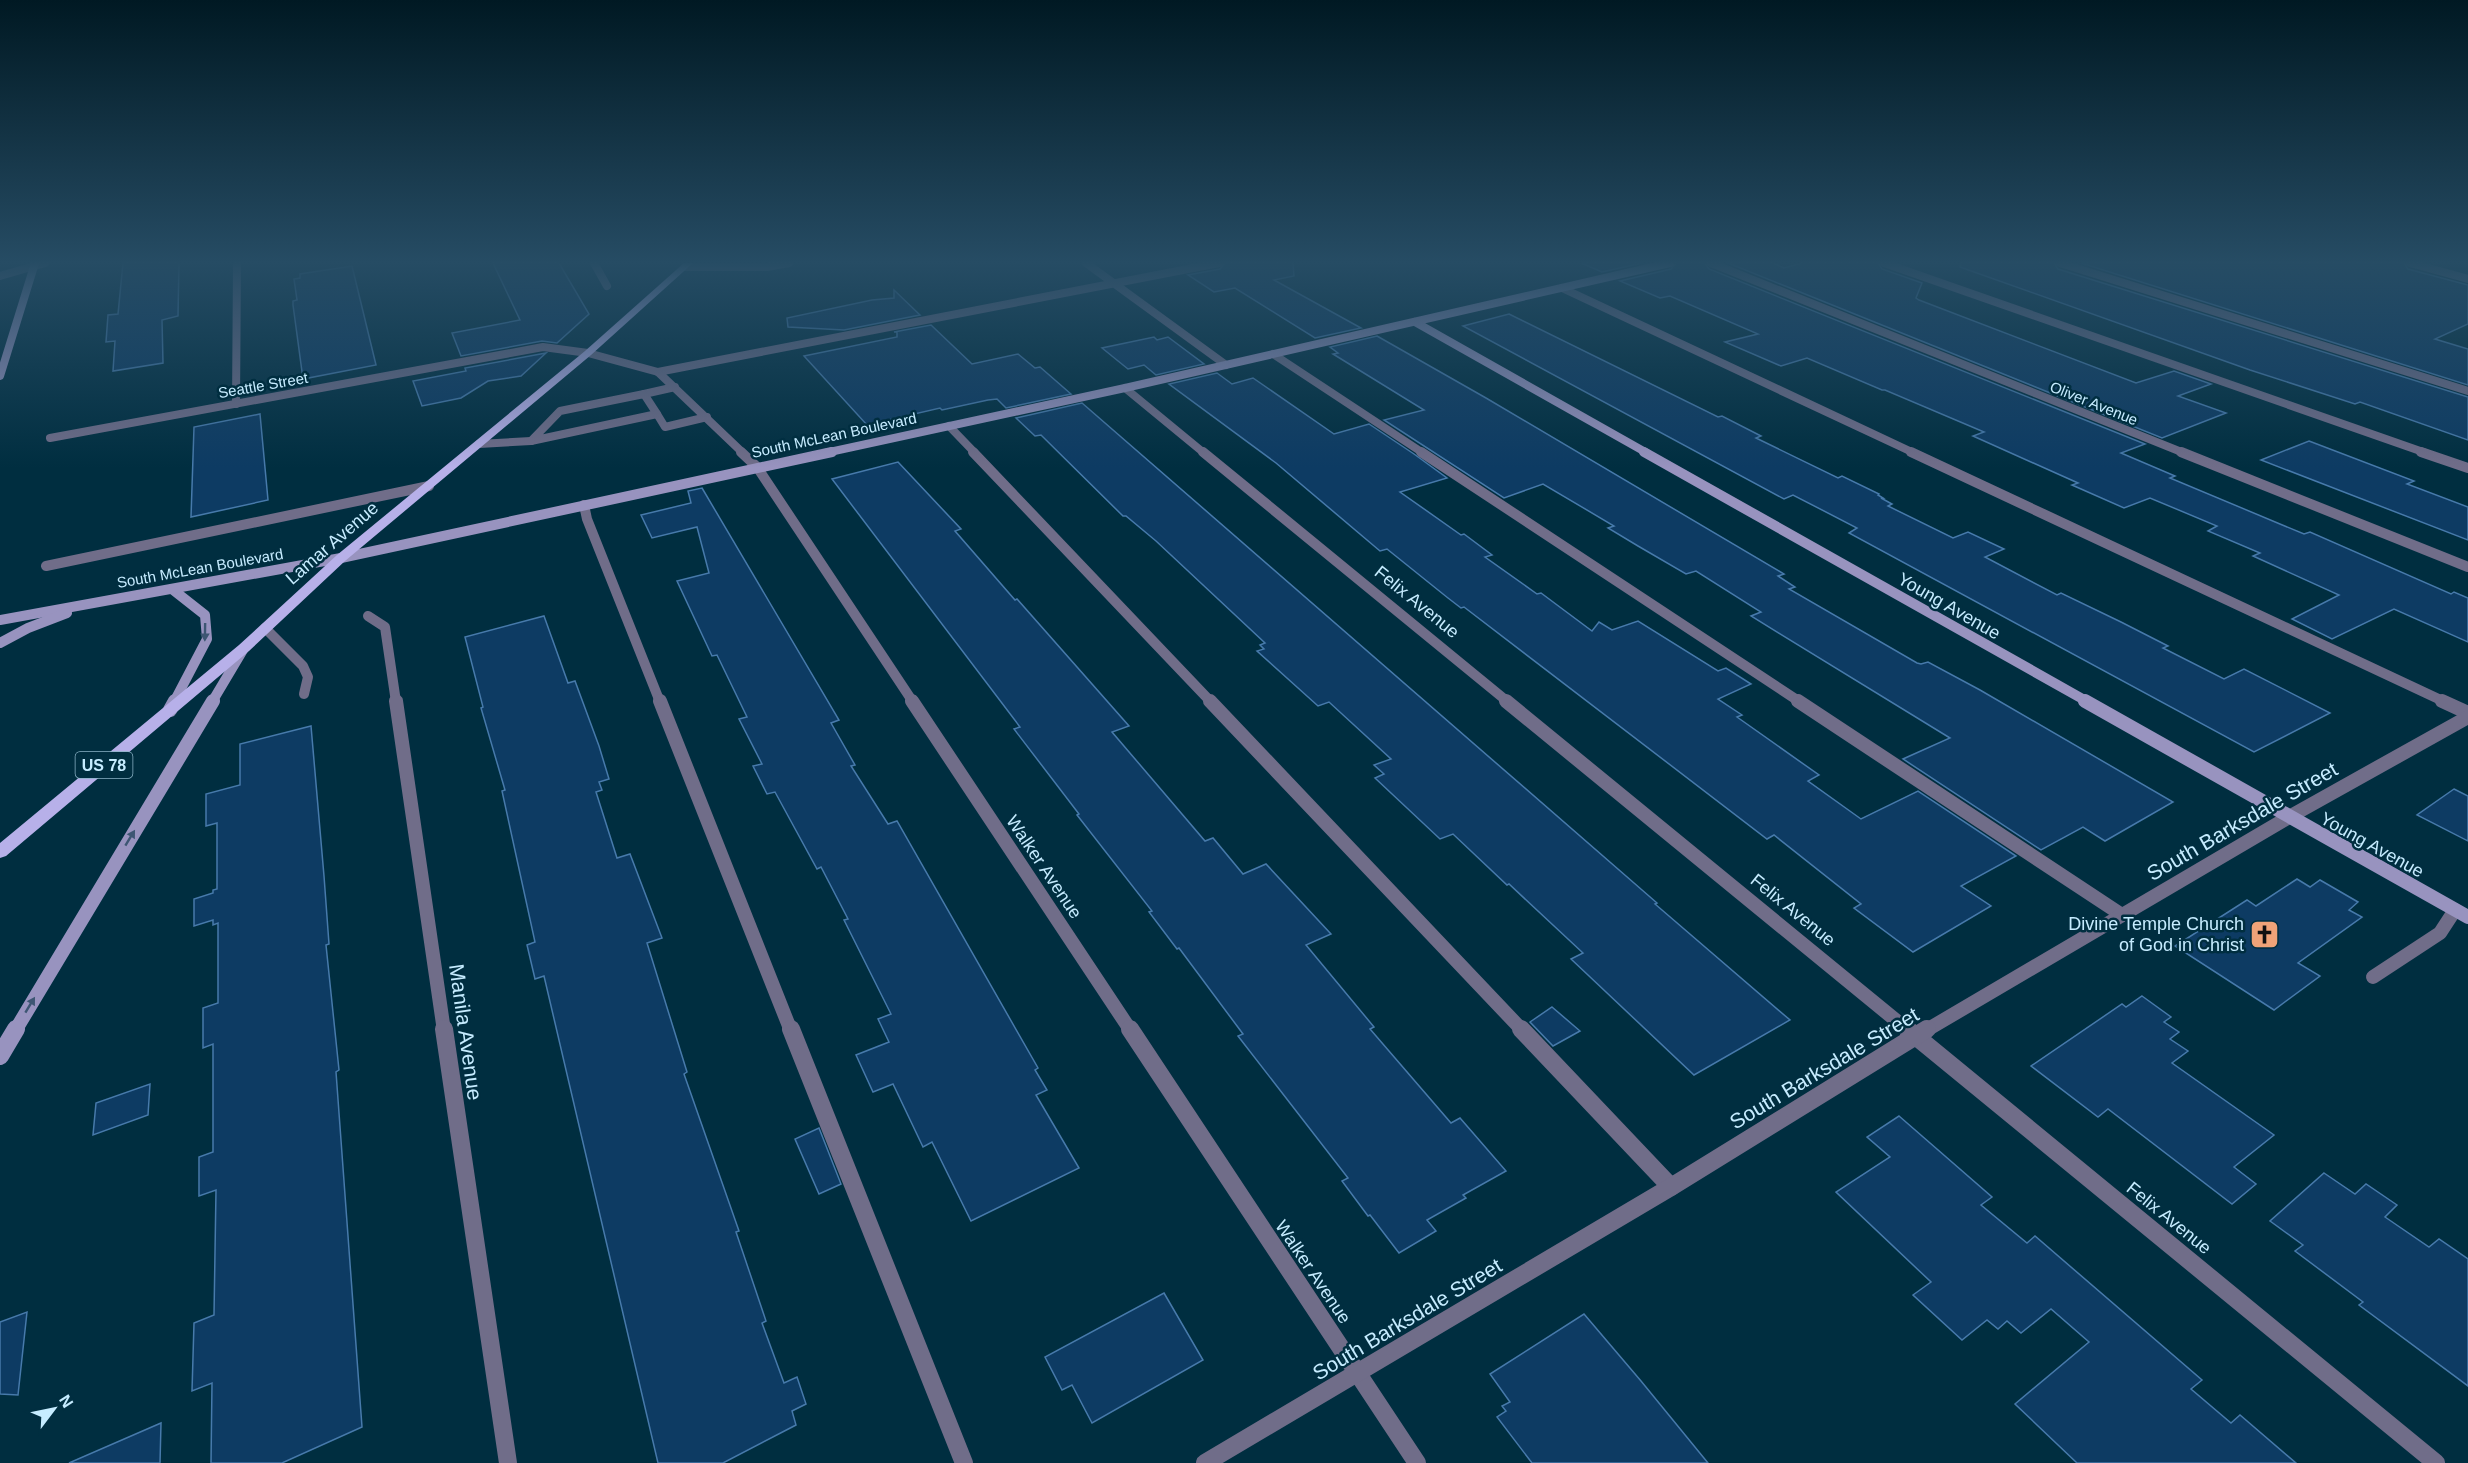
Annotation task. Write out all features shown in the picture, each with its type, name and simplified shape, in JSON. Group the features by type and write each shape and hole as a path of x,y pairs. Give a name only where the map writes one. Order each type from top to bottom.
{"main road":[{"path":"0,376 14,331"},
{"name":"Lamar Avenue","path":"0,852 244,648 341,558 612,331"},
{"name":"South McLean Boulevard","path":"0,620 341,558 1125,388 1374,331"},
{"name":"Young Avenue","path":"1431,331 2468,917"},
{"path":"170,710 207,639 205,615 172,589"},
{"path":"0,643 28,628 99,602"},
{"path":"0,1056 244,648"}],"street":[{"path":"236,404 237,331"},
{"path":"658,372 870,331"},
{"path":"1180,331 1226,365"},
{"path":"1654,331 2468,715"},
{"name":"Oliver Avenue","path":"1881,331 2468,567"},
{"path":"2078,331 2468,468"},
{"path":"2278,331 2468,391"},
{"name":"Seattle Street","path":"50,438 543,347 588,353"},
{"name":"Walker Avenue","path":"588,353 658,372 757,467 1417,1463"},
{"path":"1273,354 2122,915"},
{"path":"531,441 560,411 620,402 675,387"},
{"name":"Felix Avenue","path":"1125,388 2436,1463"},
{"path":"644,394 665,427 707,417"},
{"path":"479,444 531,441 599,423 657,414"},
{"path":"949,426 1671,1187"},
{"name":"South McLean Boulevard","path":"46,566 429,486"},
{"path":"584,505 964,1463"},
{"name":"Manila Avenue","path":"368,616 385,627 508,1463"},
{"path":"265,628 303,666 308,677 304,694"},
{"name":"South Barksdale Street","path":"1205,1463 1671,1187 1916,1036 2289,817 2468,715"},
{"path":"2373,977 2440,933 2455,910"}],"building":[{"path":"107,331 162,331 163,363 113,371 115,341 106,342"},
{"path":"297,331 368,331 376,365 303,379"},
{"path":"570,331 557,343 542,341 461,356 452,333"},
{"path":"938,331 972,364 1018,354 1035,368 1040,367 1071,394 1006,408 997,399 988,400 942,410 940,408 867,425 804,356 897,337 897,332 894,332"},
{"path":"1304,331 1346,331 1315,338"},
{"path":"1473,331 1544,331 1718,417 1722,416 1761,436 1756,438 1838,478 1842,476 1879,494 1883,498 1881,498 1892,504 1888,506 1953,538 1968,532 2004,549 1985,557 2057,595 2061,593 2121,622 2168,646 2163,648 2224,679 2244,669 2330,713 2254,752 1849,533 1857,528 1793,495 1784,499"},
{"path":"1752,331 1864,331 2145,444 2121,453 2175,476 2170,478 2304,534 2310,532 2451,594 2454,592 2468,598 2468,642 2394,609 2332,639 2292,619 2339,595 2253,556 2260,553 2208,531 2217,526 2150,498 2124,508 2072,485 2078,483 1973,436 1984,432 1885,390 1807,358 1781,366 1725,342 1758,334"},
{"path":"1897,331 2001,331 2136,383 2174,371 2211,384 2178,396 2226,413 2162,438"},
{"path":"2141,331 2257,331 2468,397 2468,440 2360,402 2355,404"},
{"path":"2298,331 2452,331 2435,339 2468,349 2468,385"},
{"path":"1377,336 1784,574 1778,576 1795,587 1789,589 1917,663 1928,662 1980,690 2173,802 2105,841 2083,827 2041,850 1903,759 1950,738 1751,616 1761,612 1696,571 1686,574 1638,546 1608,528 1614,526 1543,484 1504,498 1384,420 1424,410 1333,354 1338,353 1330,347"},
{"path":"1154,337 1157,340 1168,337 1204,364 1156,375 1144,365 1128,369 1102,348"},
{"path":"546,353 521,376 488,381 461,398 422,406 413,381 466,371 465,368"},
{"path":"1217,373 1232,384 1253,378 1334,434 1369,424 1414,454 1447,478 1400,492 1461,535 1464,534 1492,555 1485,557 1537,594 1541,593 1592,631 1599,622 1612,630 1638,621 1718,671 1726,668 1751,684 1718,699 1742,715 1737,717 1819,775 1808,781 1861,819 1918,791 2016,856 1961,886 1991,906 1913,952 1854,908 1861,904 1774,835 1767,839 1464,607 1461,608 1387,549 1380,551 1276,463 1169,384"},
{"path":"1082,403 1790,1020 1694,1075 1571,959 1583,953 1509,884 1507,885 1453,834 1440,839 1375,778 1384,774 1374,765 1391,759 1329,702 1318,706 1257,651 1264,649 1260,645 1265,643 1156,541 1126,516 1123,516 1041,435 1035,436 1016,418"},
{"path":"260,414 268,500 191,517 194,427"},
{"path":"2309,441 2414,481 2407,484 2468,507 2468,540 2261,460"},
{"path":"898,462 961,529 955,531 1129,726 1112,732 1205,841 1213,838 1243,874 1266,864 1331,934 1306,945 1374,1027 1370,1029 1451,1123 1460,1118 1506,1171 1463,1195 1466,1198 1427,1220 1436,1231 1399,1253 1370,1215 1368,1216 1342,1181 1348,1178 1238,1036 1243,1034 1149,912 1152,911 1014,729 1020,727 832,479"},
{"path":"702,488 839,720 831,723 855,765 851,766 888,824 897,821 1038,1068 1035,1070 1047,1090 1036,1095 1079,1168 971,1221 932,1142 923,1147 893,1084 873,1092 856,1055 889,1042 878,1019 891,1014 844,920 848,919 821,867 817,869 775,792 767,794 753,766 762,764 739,719 747,717 717,655 712,656 677,581 709,573 697,527 652,538 641,515 691,503 688,491"},
{"path":"544,616 568,683 575,681 609,779 599,782 602,790 596,792 617,858 630,854 662,938 647,943 687,1072 684,1074 739,1231 736,1232 766,1321 762,1323 784,1383 797,1377 806,1404 792,1411 796,1425 723,1463 658,1463 544,976 535,979 527,945 535,942 502,791 505,790 481,708 483,707 465,637"},
{"path":"311,726 329,944 326,945 339,1070 336,1072 362,1427 282,1463 211,1463 212,1383 192,1391 194,1323 214,1315 216,1190 199,1196 199,1157 213,1152 213,1044 203,1048 203,1008 218,1003 218,923 213,925 213,920 194,926 194,899 213,893 213,890 217,889 217,823 206,826 206,794 240,785 240,744"},
{"path":"2454,789 2468,796 2468,841 2417,815"},
{"name":"Divine Temple Church of God in Christ","path":"2297,879 2310,887 2320,880 2358,902 2349,910 2362,917 2298,963 2320,976 2274,1010 2175,946 2247,900 2256,906"},
{"path":"2142,996 2171,1017 2164,1022 2179,1032 2170,1039 2188,1051 2172,1063 2274,1135 2234,1167 2256,1184 2232,1204 2108,1109 2098,1117 2031,1066 2122,1004 2126,1007"},
{"path":"1552,1007 1580,1031 1553,1046 1530,1022"},
{"path":"150,1084 148,1115 93,1135 96,1103"},
{"path":"1899,1116 1992,1197 1981,1205 2027,1243 2035,1236 2202,1380 2191,1389 2231,1423 2240,1415 2296,1463 2077,1463 2015,1404 2089,1342 2051,1309 2021,1333 2007,1321 1998,1329 1987,1320 1962,1340 1913,1295 1931,1282 1836,1192 1890,1157 1867,1137"},
{"path":"819,1128 841,1184 819,1194 795,1139"},
{"path":"2324,1173 2355,1194 2366,1184 2397,1205 2385,1217 2429,1247 2439,1239 2468,1259 2468,1386 2359,1305 2363,1302 2295,1251 2303,1245 2270,1221"},
{"path":"1164,1293 1203,1360 1092,1423 1072,1385 1062,1390 1045,1357"},
{"path":"27,1312 18,1395 0,1394 0,1322"},
{"path":"1584,1314 1708,1463 1532,1463 1497,1417 1506,1411 1502,1406 1510,1402 1490,1374"},
{"path":"161,1423 160,1463 69,1463"}],"place":[{"name":"Divine Temple Church of God in Christ","path":"2265,934"}]}
